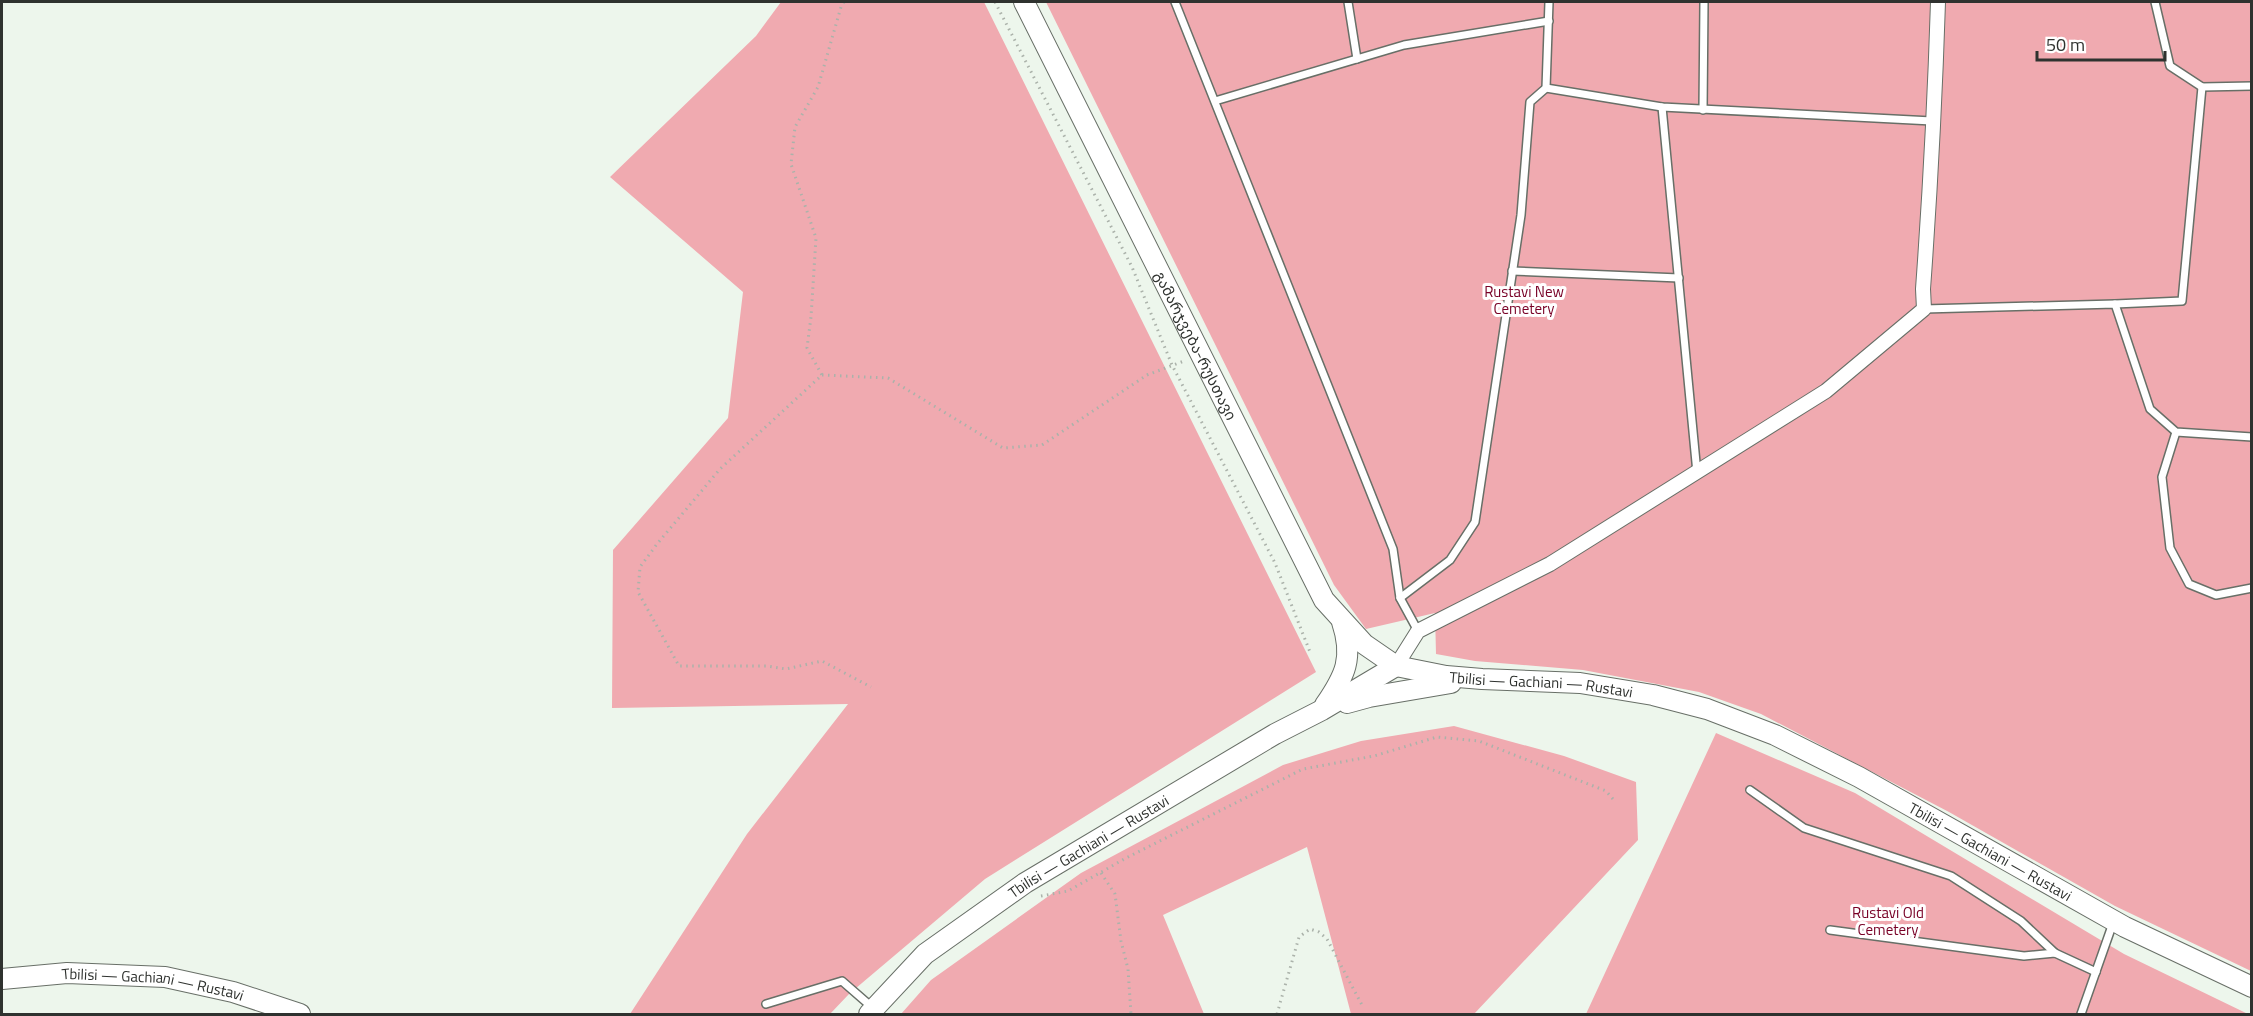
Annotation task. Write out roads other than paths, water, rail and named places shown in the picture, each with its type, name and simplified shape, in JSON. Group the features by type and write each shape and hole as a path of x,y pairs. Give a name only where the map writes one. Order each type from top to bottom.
{"main road":[{"name":"გამარჯვება-რუსთავი","path":"1024,2 1324,600 1364,644 1396,666"},
{"path":"1322,710 1341,681 1346,664 1347,636 1342,622"},
{"name":"Tbilisi — Gachiani — Rustavi","path":"872,1012 925,954 1025,883 1275,734 1322,710 1396,666 1446,676 1482,680 1580,683 1642,694 1707,710 1775,735 1878,788 2114,921 2252,987"},
{"path":"1322,710 1380,695 1482,680"},
{"name":"Tbilisi — Gachiani — Rustavi","path":"2,979 67,973 165,977 233,992 300,1014"}],"street":[{"path":"1396,666 1418,631 1550,564 1826,392 1924,309 1923,289 1933,150 1932,121 1936,90 1938,2"}],"lane":[{"path":"1175,2 1393,549 1400,598 1418,631"},
{"path":"1348,2 1357,59"},
{"path":"1400,598 1450,560 1475,522 1521,215 1530,102 1546,88 1549,2"},
{"path":"1703,110 1704,2"},
{"path":"2155,2 2170,66 2202,87 2252,86"},
{"path":"1215,101 1404,45 1549,21"},
{"path":"1924,309 2182,301 2202,87"},
{"path":"1546,88 1662,107 1932,121"},
{"path":"1662,107 1697,473"},
{"path":"1512,271 1679,278"},
{"path":"2115,304 2150,409 2176,432 2252,437"},
{"path":"2176,432 2162,477 2170,548 2189,584 2216,595 2252,588"},
{"path":"1750,790 1804,828 1950,876 2021,921 2055,953 2096,972"},
{"path":"2081,1014 2114,921"},
{"path":"1830,930 2024,956 2055,953"},
{"path":"766,1004 842,981 872,1012"}],"park label":[{"name":"Rustavi New Cemetery","path":"1524,300"},
{"name":"Rustavi Old Cemetery","path":"1888,920"}]}
